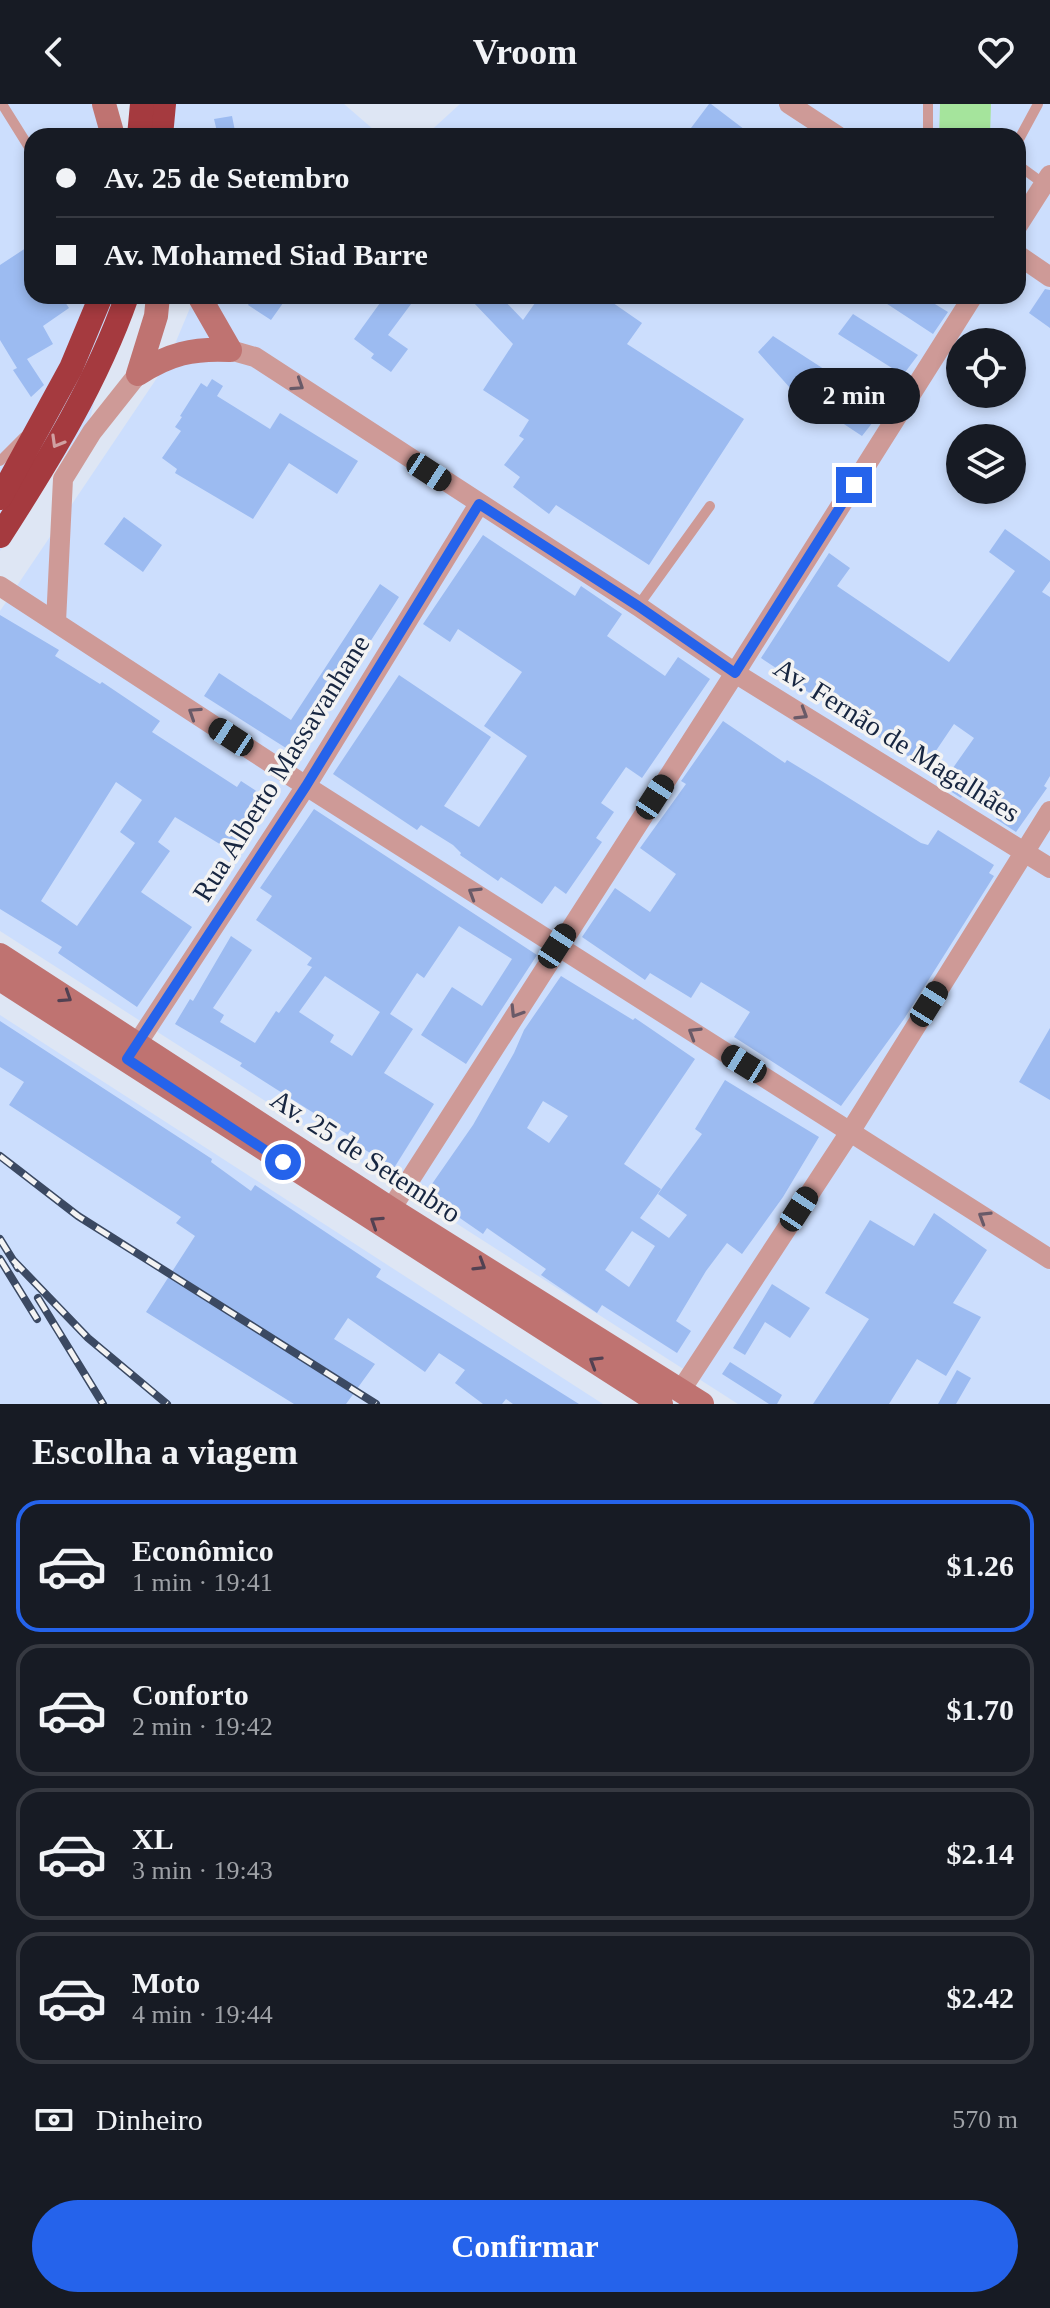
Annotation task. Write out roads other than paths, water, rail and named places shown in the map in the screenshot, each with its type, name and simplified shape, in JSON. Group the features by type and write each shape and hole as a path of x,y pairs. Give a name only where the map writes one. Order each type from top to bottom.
{"highway":[{"path":"140,128 142,104"},
{"path":"162,128 164,104"},
{"path":"0,498 71,368 98,304"},
{"path":"0,536 88,388 124,304"}],"main road":[{"path":"104,104 111,128"},
{"path":"135,104 142,128"},
{"path":"138,374 157,304"},
{"path":"204,304 230,350"},
{"path":"138,374 162,359 183,352 199,348 230,350"},
{"name":"Av. 25 de Setembro","path":"0,955 133,1052 671,1397 702,1404"},
{"name":"Av. 25 de Setembro","path":"0,979 133,1052 391,1209 671,1397"}],"street":[{"path":"789,104 826,128"},
{"path":"1026,212 1047,179"},
{"path":"1026,260 1050,277"},
{"path":"391,1209 968,304"},
{"name":"Av. Fernão de Magalhães","path":"230,350 255,357 638,606 735,673 1050,868"},
{"path":"56,622 63,479 92,432 138,374"},
{"name":"Rua Alberto Massavanhane","path":"133,1052 306,786 479,504"},
{"path":"0,586 306,786 1050,1259"},
{"path":"671,1397 850,1132 1050,811"}],"lane":[{"path":"2,104 24,139"},
{"path":"928,104 928,128"},
{"path":"1025,128 1038,104"},
{"path":"1026,169 1047,179"},
{"path":"0,461 82,381 104,329 107,304"},
{"path":"638,606 710,506"}],"railway":[{"path":"0,1156 78,1216 376,1404"},
{"path":"0,1239 18,1268"},
{"path":"0,1259 37,1319"},
{"path":"13,1260 88,1338 167,1404"},
{"path":"38,1298 103,1404"}]}
